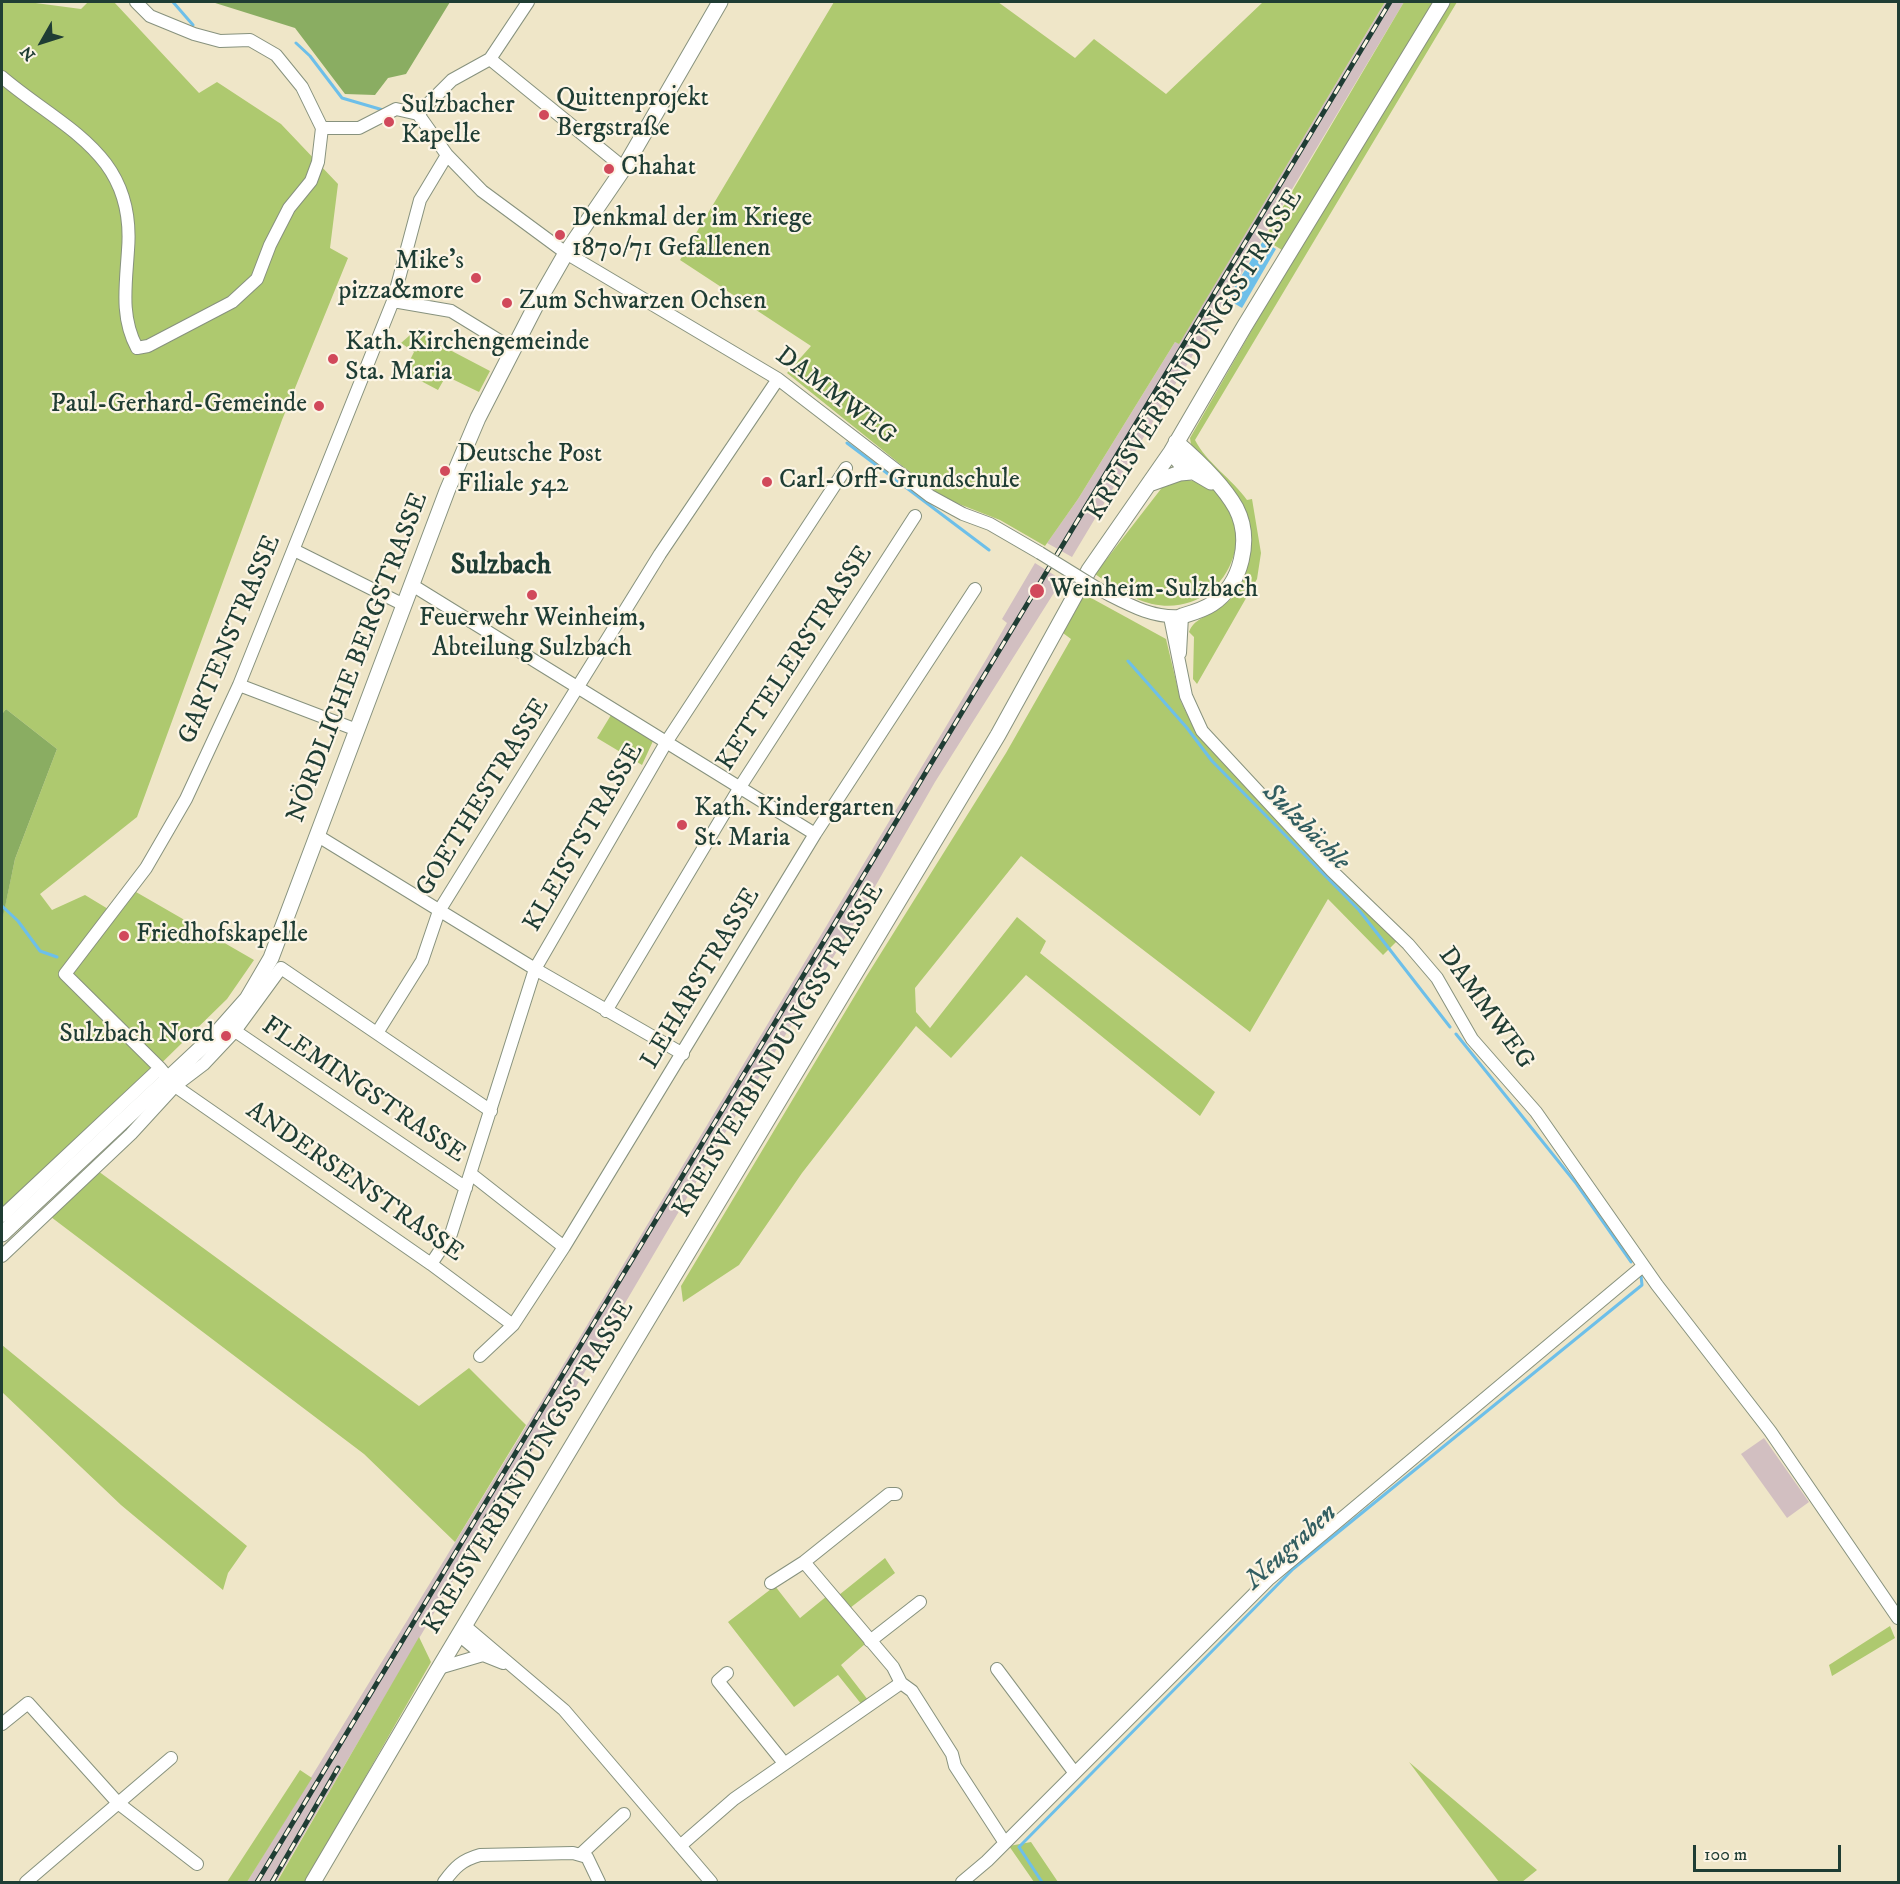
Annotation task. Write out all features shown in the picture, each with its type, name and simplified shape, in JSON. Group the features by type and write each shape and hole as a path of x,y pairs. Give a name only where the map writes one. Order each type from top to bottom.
{"main road":[{"name":"NÖRDLICHE BERGSTRASSE","path":"2,1234 121,1120 216,1034 247,999 271,958 465,449 513,349 566,253 624,168 720,2"},
{"name":"KREISVERBINDUNGSSTRASSE","path":"313,1882 998,735 1089,570 1174,447 1244,327 1442,2"},
{"path":"1174,447 1191,472 1218,485"},
{"path":"1174,447 1218,485 1237,509 1242,525 1242,558 1237,573 1222,595 1202,609 1176,617"},
{"path":"1149,484 1180,473 1191,472"}],"street":[{"path":"2,77 88,141 115,178 127,212 129,247 124,293 131,339 137,348 148,346 232,302 253,285 289,208 311,181 318,162 322,128 303,87 276,55 250,40 220,41 194,34 150,16 136,2"},
{"path":"322,128 358,128 396,109 418,114 452,80 490,59 528,2"},
{"path":"490,59 624,168"},
{"name":"DAMMWEG","path":"418,114 447,155 482,191 566,253 778,379 930,496 963,514 990,524 1100,590 1140,610 1176,617 1179,656 1190,708 1210,742 1332,871 1408,944 1437,978 1472,1040 1536,1112 1643,1266 1770,1431 1899,1618"},
{"name":"GARTENSTRASSE","path":"65,974 146,868 186,799 239,685 393,300 420,200 447,155"},
{"path":"393,300 451,311 513,349"},
{"name":"GOETHESTRASSE","path":"376,1033 422,961 439,911 660,554 778,379"},
{"name":"KLEISTSTRASSE","path":"431,1264 451,1234 535,969 667,741 846,468"},
{"name":"KETTELERSTRASSE","path":"606,1011 740,787 915,516"},
{"path":"294,550 404,605"},
{"path":"412,585 815,834"},
{"name":"LEHARSTRASSE","path":"480,1356 513,1325 564,1247 815,834 975,589"},
{"path":"239,685 357,730"},
{"path":"318,836 535,969 683,1054"},
{"path":"2,1216 168,1077 204,1064 235,1031 281,968 491,1111"},
{"name":"ANDERSENSTRASSE","path":"65,974 168,1077 513,1325"},
{"name":"FLEMINGSTRASSE","path":"235,1031 466,1188"},
{"path":"2,1256 131,1134 168,1077"},
{"path":"471,1174 564,1247"},
{"path":"962,1882 1005,1843 1277,1573 1643,1266"},
{"path":"771,1583 804,1562 890,1494 896,1494"},
{"path":"804,1562 893,1667 901,1683 912,1690 952,1754 955,1766 1005,1843"},
{"path":"870,1641 920,1602"},
{"path":"462,1630 483,1655 507,1664"},
{"path":"462,1630 538,1685 564,1710 711,1882"},
{"path":"439,1668 483,1655"},
{"path":"997,1669 1074,1772"},
{"path":"727,1673 718,1681 784,1763"},
{"path":"680,1846 734,1799 901,1683"},
{"path":"2,1725 28,1703 118,1803 197,1864"},
{"path":"26,1882 171,1758"},
{"path":"581,1854 624,1814"},
{"path":"444,1882 458,1863 480,1855 581,1854 587,1857 599,1882"}],"shaded area":[{"path":"1385,2 1404,2 1072,557 1047,543 1078,499 1175,342 1179,343"},
{"path":"1035,563 1062,580 935,782 853,925 725,1133 557,1419 536,1445 458,1572 276,1882 247,1882 544,1397 987,658 1007,623 1002,619"},
{"path":"1764,1438 1809,1502 1787,1518 1741,1454"}],"green space":[{"path":"2,2 28,2 81,9 88,2 114,2 199,93 217,82 281,124 338,184 330,248 348,258 282,420 137,817 40,894 52,910 85,895 118,915 136,892 254,960 227,999 2,1219 2,915 15,859 57,749 6,709 2,714"},
{"path":"212,2 450,2 406,74 388,78 375,95 345,94 295,28"},
{"path":"834,2 998,2 1075,58 1094,39 1166,94 1263,2 1385,2 1179,344 1175,342 1078,499 1045,546 1000,520 941,497 787,373 811,346 680,260"},
{"path":"1404,2 1436,2 1282,250 1264,239"},
{"path":"1450,2 1457,2 1195,440 1206,456 1247,500 1252,499 1261,553 1257,579 1197,684 1193,679 1194,637 1189,632 1197,621 1217,610 1230,599 1239,588 1247,563 1245,536 1236,497 1223,480 1198,457 1190,438 1285,272"},
{"path":"418,328 427,338 490,371 479,392 446,376 438,390 404,372 414,352 401,343"},
{"path":"1177,479 1205,484 1226,502 1235,521 1236,543 1231,564 1219,583 1201,597 1179,605 1152,604 1129,595 1095,574 1164,485"},
{"path":"1082,593 1166,639 1181,702 1194,728 1288,831 1398,940 1383,955 1328,899 1250,1032 1021,856 915,988 916,1012 930,1028 1017,917 1046,941 1040,953 1215,1092 1200,1116 1026,975 951,1058 916,1026 802,1173 739,1265 683,1302 681,1286 866,977 1006,753 1071,639 1059,630"},
{"path":"6,709 57,749 15,859 3,917 2,714"},
{"path":"611,715 653,741 642,765 597,738"},
{"path":"98,1171 419,1406 469,1368 526,1425 455,1542 364,1454 51,1217"},
{"path":"2,1345 247,1546 228,1573 223,1590 121,1505 2,1392"},
{"path":"885,1558 895,1573 850,1608 839,1595"},
{"path":"775,1586 800,1618 827,1596 865,1644 841,1665 868,1700 862,1705 838,1675 794,1707 728,1622"},
{"path":"1890,1626 1895,1638 1832,1676 1829,1665"},
{"path":"419,1637 431,1662 315,1865 305,1882 277,1882"},
{"path":"1409,1762 1537,1870 1522,1882 1499,1882"},
{"path":"300,1770 312,1778 247,1882 227,1882"},
{"path":"1031,1842 1058,1882 1034,1882 1009,1846"}],"water":[{"path":"1263,241 1276,249 1242,308 1227,299"}],"waterway":[{"name":"Sulzbächle","path":"173,2 193,25"},
{"name":"Sulzbächle","path":"296,43 310,56 342,98 383,110"},
{"name":"Sulzbächle","path":"847,443 989,550"},
{"name":"Sulzbächle","path":"1128,661 1187,728 1212,761 1359,910 1450,1027"},
{"path":"2,906 18,921 40,951 57,957"},
{"name":"Sulzbächle","path":"1456,1034 1575,1182 1631,1262"},
{"name":"Neugraben","path":"1042,1882 1019,1847 1293,1569 1642,1285 1641,1276"}],"railway":[{"path":"257,1882 1390,2"},
{"path":"485,1520 529,1449"},
{"path":"272,1882 338,1768"}],"place":[{"name":"Quittenprojekt Bergstraße","path":"544,115"},
{"name":"Sulzbacher Kapelle","path":"389,122"},
{"name":"Chahat","path":"609,169"},
{"name":"Denkmal der im Kriege 1870/71 Gefallenen","path":"560,235"},
{"name":"Mike's pizza&more","path":"476,278"},
{"name":"Zum Schwarzen Ochsen","path":"507,303"},
{"name":"Kath. Kirchengemeinde Sta. Maria","path":"333,359"},
{"name":"Paul-Gerhard-Gemeinde","path":"319,406"},
{"name":"Deutsche Post Filiale 542","path":"445,471"},
{"name":"Carl-Orff-Grundschule","path":"767,482"},
{"name":"Weinheim-Sulzbach","path":"1037,591"},
{"name":"Feuerwehr Weinheim, Abteilung Sulzbach","path":"532,595"},
{"name":"Kath. Kindergarten St. Maria","path":"682,825"},
{"name":"Friedhofskapelle","path":"124,936"},
{"name":"Sulzbach Nord","path":"226,1036"}],"district":[{"name":"Sulzbach","path":"501,567"}]}
